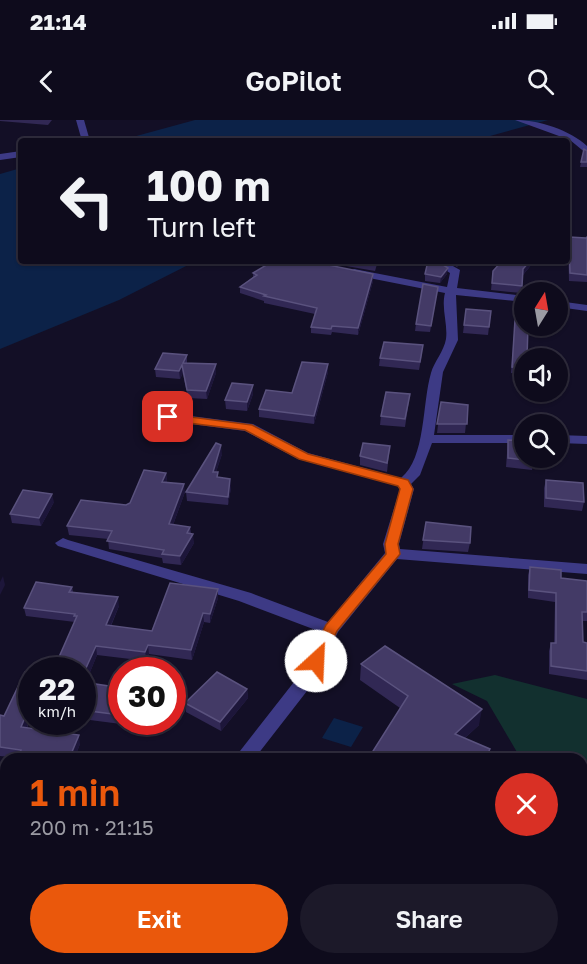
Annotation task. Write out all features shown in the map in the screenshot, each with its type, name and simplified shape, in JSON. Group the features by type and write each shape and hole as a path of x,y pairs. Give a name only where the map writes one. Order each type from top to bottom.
{"street":[{"path":"80,120 85,138"},
{"path":"519,120 565,138"},
{"path":"570,139 587,139"},
{"path":"570,140 587,151"},
{"path":"0,156 18,154"},
{"path":"403,483 413,475 427,439 437,372 452,340 449,300 456,272 441,264"},
{"path":"347,270 452,291 514,297"},
{"path":"568,305 587,308"},
{"path":"168,417 248,427 303,456 403,483 407,489 392,544 393,554 331,629 309,677 248,753"},
{"path":"427,439 514,439"},
{"path":"568,439 587,440"},
{"path":"63,543 245,597 331,629"},
{"path":"393,554 587,569"}],"green space":[{"path":"495,675 587,699 587,753 517,753 487,701 452,684"}],"water":[{"path":"195,120 548,120 483,138 129,138"},
{"path":"18,169 18,264 190,264 119,300 0,349 0,174"},
{"path":"334,718 363,727 351,747 322,738"}],"building":[{"path":"584,149 587,151 587,162 581,162"},
{"path":"570,237 587,237 587,275 570,273"},
{"path":"268,264 324,264 373,274 358,328 332,326 331,329 311,327 317,308 264,296 266,295 240,287 257,275 253,273"},
{"path":"427,264 442,264 448,268 441,277 425,274"},
{"path":"499,264 527,264 523,269 522,282 514,282 514,285 492,283 493,271"},
{"path":"423,284 438,287 431,326 416,324"},
{"path":"466,309 491,311 489,327 464,325"},
{"path":"514,336 528,336 527,348 514,348 514,367 512,367"},
{"path":"384,342 423,345 420,362 380,358"},
{"path":"163,353 187,355 183,363 216,364 206,391 187,390 182,365 179,371 155,369"},
{"path":"302,362 328,364 314,416 259,409 266,390 292,393"},
{"path":"232,383 253,385 247,402 225,400"},
{"path":"386,392 410,394 405,419 381,416"},
{"path":"441,402 468,405 467,424 437,424"},
{"path":"508,440 514,440 514,459 508,458"},
{"path":"216,443 221,445 213,472 218,472 217,477 230,479 228,497 186,492"},
{"path":"363,443 390,446 387,463 360,456"},
{"path":"144,470 166,473 162,482 184,484 169,524 190,527 187,533 193,534 180,556 162,554 164,550 107,541 112,531 67,526 81,500 126,505 130,503"},
{"path":"546,480 583,483 584,502 546,498"},
{"path":"23,490 52,494 39,518 10,514"},
{"path":"426,522 471,527 470,543 423,540"},
{"path":"530,567 561,570 561,578 587,581 587,612 582,612 583,642 587,643 587,671 551,666 551,643 556,643 556,593 529,590"},
{"path":"36,582 72,587 69,592 118,597 106,625 152,631 170,583 218,589 210,614 203,613 191,650 148,645 145,652 96,646 91,657 59,657 77,616 24,608"},
{"path":"385,646 482,709 455,734 490,749 488,753 372,753 408,696 361,664"},
{"path":"217,672 247,689 220,722 186,702"},
{"path":"96,684 108,686 108,713 96,712"},
{"path":"18,687 18,735 79,735 72,753 20,753 21,750 0,747 0,715 4,716"}],"route":[{"path":"168,417 248,427 303,456 403,483 407,489 392,544 393,554 331,629 316,661"}]}
